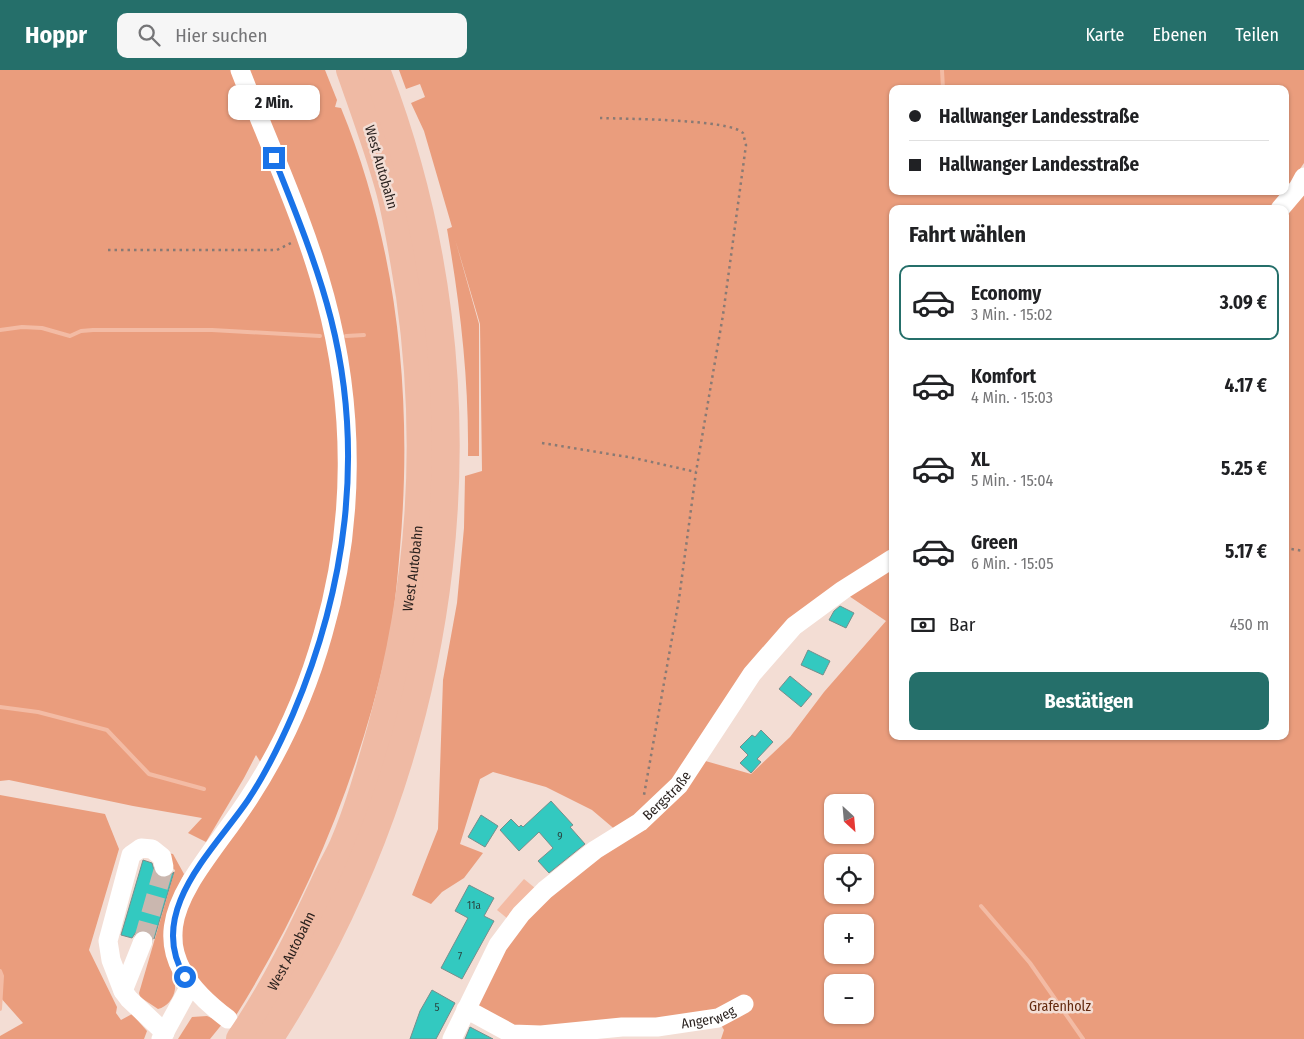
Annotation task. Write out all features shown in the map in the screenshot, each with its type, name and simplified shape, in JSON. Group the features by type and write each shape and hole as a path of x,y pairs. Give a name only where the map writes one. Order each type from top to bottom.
{"highway":[{"name":"West Autobahn","path":"234,1029 300,939 343,847 368,777 389,701 408,614 415,569 420,517 421,456 420,398 414,328 405,263 390,192 350,70"},
{"name":"West Autobahn","path":"269,1039 322,951 349,895 376,830 399,764 417,697 435,605 444,527 446,423 442,357 432,272 404,150 376,70"}],"street":[{"path":"234,1029 190,986 179,968 175,953 173,925 176,910 194,873 248,799 272,759 290,720 323,635 341,550 347,488 343,389 332,322 305,236 240,70"},
{"path":"1283,205 1298,188 1304,176"},
{"name":"Bergstraße","path":"452,1039 498,945 521,914 545,890 595,850 640,822 679,785 752,674 794,626 843,590 889,561"},
{"path":"164,867 162,857 152,849 141,848 131,855 108,941 111,960 123,991 163,1036 190,986"},
{"path":"123,991 143,941"},
{"name":"Angerweg","path":"466,1009 512,1034 541,1035 622,1027 656,1033 718,1018 744,1004"}],"path":[{"path":"600,118 686,122 734,127 739,129 746,138 723,316 696,472 679,599 640,822"},
{"path":"108,250 278,250 305,236"},
{"path":"542,443 634,458 696,472"},
{"path":"1289,549 1304,551"}],"green space":[{"path":"0,70 325,70 337,100 335,107 341,108 376,214 397,324 402,380 404,492 391,627 374,701 360,749 326,841 284,931 235,1017 206,992 182,952 183,911 261,763 256,755 206,842 188,833 202,818 133,806 9,780 0,781"},
{"path":"399,70 1304,70 1304,163 1289,185 1289,85 889,85 889,195 1282,195 1273,205 889,205 889,555 822,596 679,776 618,832 592,810 546,787 493,772 480,779 460,844 483,853 464,878 442,892 431,904 412,895 438,829 443,680 457,603 464,528 465,476 482,471 480,324 455,239 479,324 479,456 468,456 463,342 447,229 452,227 424,131 411,103 425,97 420,84 406,89"},
{"name":"Grafenholz","path":"1304,185 1304,1039 721,1039 724,1030 714,1013 522,1031 475,1004 506,945 522,923 702,760 751,774 790,737 824,692 886,621 846,594 889,567 889,740 1289,740 1288,205"},
{"path":"0,795 105,814 119,849 89,950 117,1007 116,1013 121,1020 132,1014 147,1031 144,1039 0,1039 0,1036 23,1023 0,997"},
{"path":"168,853 173,854 184,874 178,891 168,947 175,989 170,1002 158,1009 140,997 139,993 175,870 169,866"},
{"path":"207,1016 223,1023 210,1039 178,1039 192,1017"}],"shaded area":[{"path":"524,879 535,888 508,919 497,910"}],"building":[{"path":"840,606 854,613 846,628 829,620 834,611"},
{"path":"808,650 830,661 823,675 801,665"},
{"path":"790,676 812,694 801,707 779,689"},
{"path":"761,730 773,742 757,759 761,762 751,773 740,763 748,755 740,747 752,735 755,737"},
{"path":"551,801 573,825 570,827 585,844 549,873 538,861 553,848 539,832 519,851 500,830 511,819 519,827 521,825 523,827"},
{"path":"481,815 498,826 485,847 468,837"},
{"path":"143,860 152,863 155,874 160,877 167,878 174,872 154,939 147,930 136,932 132,938 121,935"},
{"path":"469,885 494,898 484,916 494,921 462,979 441,968 468,918 455,911"},
{"path":"432,990 455,1003 436,1039 410,1039 420,1011"},
{"path":"470,1027 493,1039 465,1039"}],"waterway":[{"path":"942,70 943,85"},
{"path":"0,330 22,327 42,328 70,336 81,331 93,330 212,330 320,336"},
{"path":"346,336 364,335"},
{"path":"0,707 38,712 107,730 149,774 204,789"},
{"path":"981,906 1030,963 1083,1039"},
{"path":"0,971 2,976 0,1009"}],"tunnel":[{"path":"143,941 164,867"}],"route":[{"path":"185,977 179,968 173,940 176,910 194,873 248,799 272,759 290,720 308,679 323,635 335,585 343,533 347,488 347,443 338,354 332,322 314,261 274,158"}]}
